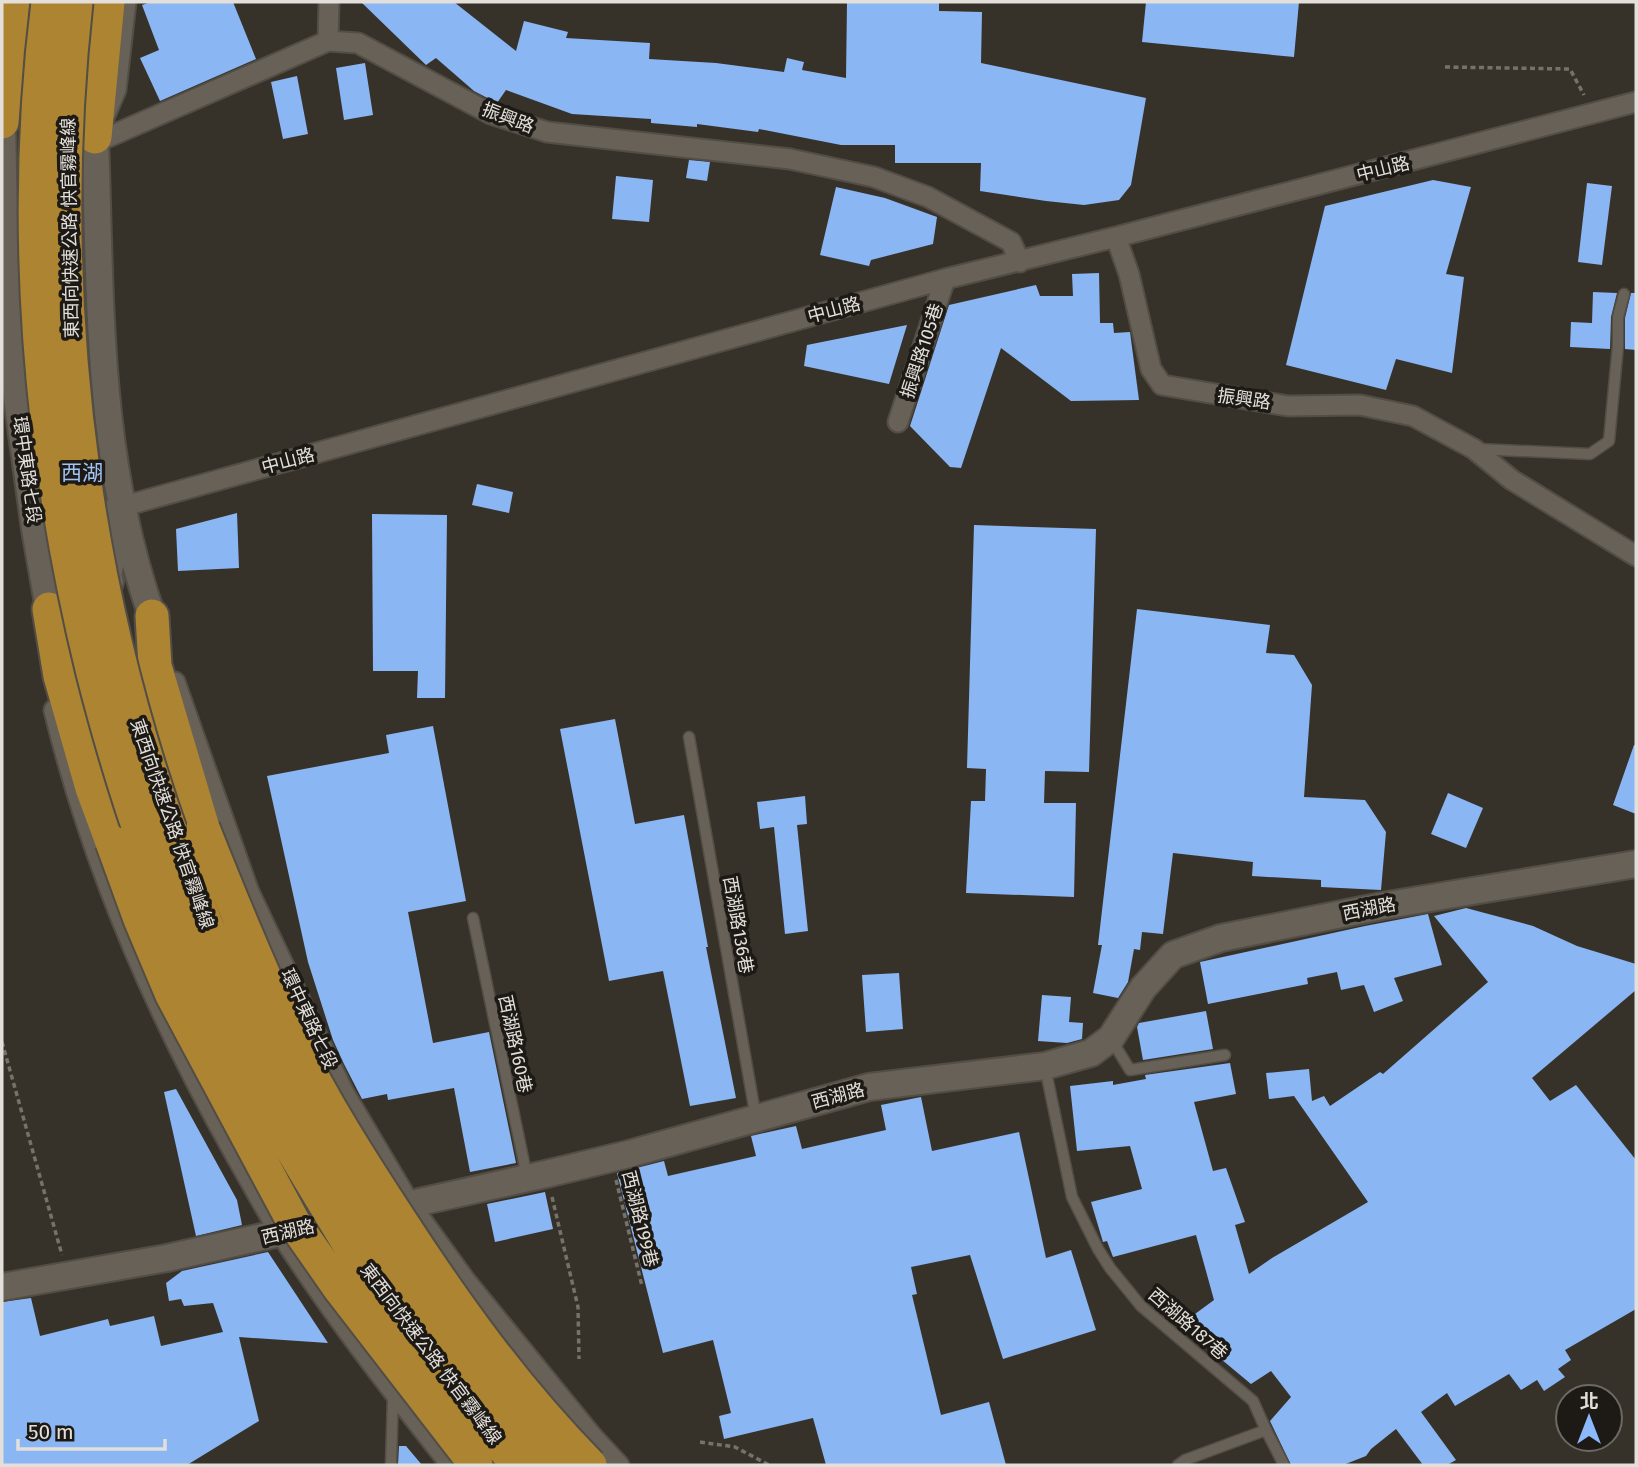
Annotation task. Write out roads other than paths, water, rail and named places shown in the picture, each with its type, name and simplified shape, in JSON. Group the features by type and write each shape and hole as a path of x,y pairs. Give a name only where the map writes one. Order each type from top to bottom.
{"highway":[{"path":"2,120 13,2"},
{"name":"東西向快速公路 快官霧峰線","path":"48,2 34,190 37,297 46,409 61,527 78,610 131,809 181,937 251,1077 297,1158 386,1300 517,1465"},
{"name":"東西向快速公路 快官霧峰線","path":"76,2 70,52 65,189 68,317 85,483 102,587 121,670 154,785 208,928 320,1142 386,1251 430,1316 484,1386 555,1465"},
{"path":"95,141 108,2"},
{"path":"49,608 60,676 92,788 172,995 294,1223 340,1289 476,1465"},
{"path":"152,616 155,666 203,828 294,1041 335,1118 440,1282 509,1373 590,1465"}],"street":[{"name":"環中東路七段","path":"37,2 31,43 2,120 2,156 9,323 15,383 49,608 48,689 68,770 133,948 168,1028 211,1111 281,1234 393,1393 451,1465"},
{"name":"環中東路七段","path":"84,2 79,115 95,141"},
{"name":"環中東路七段","path":"126,2 117,90 95,141 101,338 108,425 121,507 152,616 249,891 342,1091 410,1204 465,1280 592,1436 619,1465"},
{"path":"2,156 95,141 328,41 329,2"},
{"name":"振興路","path":"328,41 358,43 491,114 547,132 790,159 874,177 928,197 1011,242 1020,262"},
{"name":"中山路","path":"35,529 946,279 1636,102"},
{"name":"振興路","path":"1116,237 1129,274 1152,369 1162,386 1288,406 1360,405 1413,416 1474,449 1512,480 1636,556"},
{"name":"振興路105巷","path":"898,422 946,279"},
{"name":"環中東路七段","path":"121,507 108,576 146,729 214,926 326,1139 436,1313 489,1382 565,1465"},
{"name":"環中東路七段","path":"49,608 82,673 108,776 149,888 243,1082 288,1163 379,1304 470,1422 507,1465"},
{"name":"西湖路","path":"2,1287 167,1258 537,1176 869,1087 1045,1066 1091,1053 1111,1038 1143,988 1173,955 1221,938 1382,906 1636,864"}],"lane":[{"name":"振興路","path":"1474,449 1590,454 1609,441 1618,317 1624,294"},
{"name":"西湖路136巷","path":"689,737 757,1118"},
{"name":"西湖路160巷","path":"473,918 537,1176"},
{"path":"1111,1038 1130,1070 1225,1055"},
{"name":"西湖路187巷","path":"1045,1066 1072,1197 1098,1249 1141,1306 1253,1401 1284,1465"},
{"path":"391,1465 393,1393"},
{"path":"1178,1465 1266,1430"}],"district":[{"name":"西湖","path":"82,473"}]}
